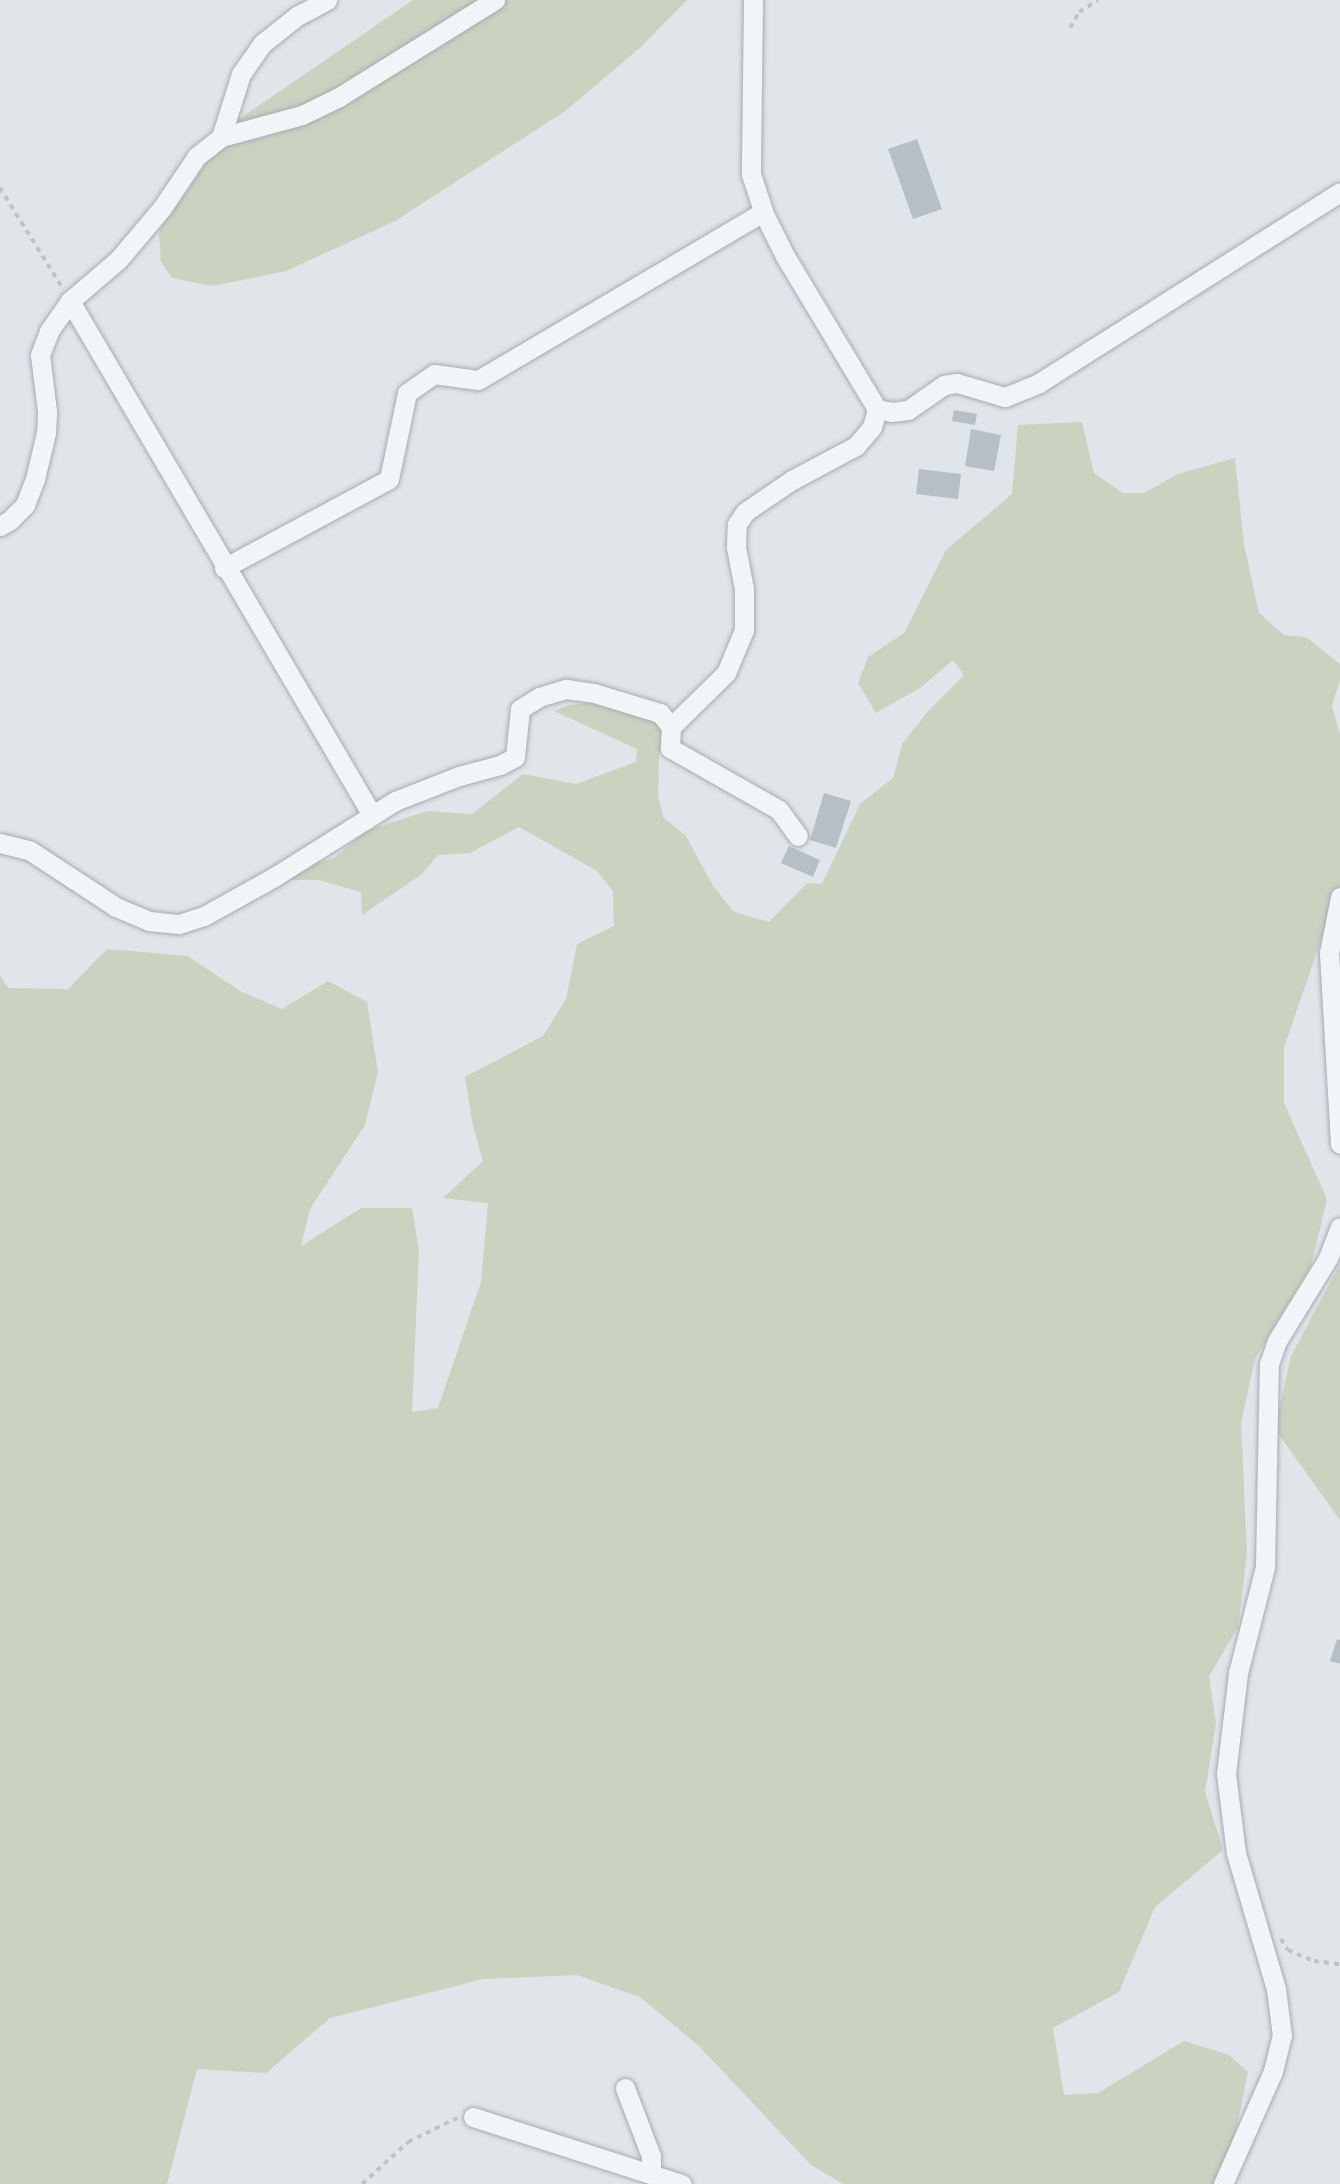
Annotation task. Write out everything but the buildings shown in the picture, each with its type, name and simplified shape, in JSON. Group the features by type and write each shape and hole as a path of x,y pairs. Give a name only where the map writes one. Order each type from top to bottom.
{"street":[{"path":"221,137 241,74 263,43 297,16 327,0"},
{"path":"0,526 25,505 36,479 47,422 40,355 49,331 70,301 118,260 162,208 197,156 221,137 302,116 339,97 495,0"},
{"path":"671,727 726,673 741,642 745,614 736,547 737,524 745,512 792,480 856,446 872,427 877,409 785,256 763,212 751,174 749,157 753,0"},
{"path":"877,409 892,412 908,410 944,385 957,383 1005,397 1039,383 1340,192"},
{"path":"224,568 388,479 407,393 434,374 478,380 763,212"},
{"path":"70,301 224,568 372,815"},
{"path":"0,843 29,850 116,907 149,921 179,924 204,916 274,877 337,841 395,801 459,776 500,765 515,757 520,709 540,697 566,689 594,693 660,713 671,727 670,748 779,810 798,836"},
{"path":"1340,897 1329,953 1337,1031 1340,1144"},
{"path":"1223,2184 1273,2071 1282,2036 1276,1989 1236,1853 1226,1774 1238,1673 1265,1567 1269,1364 1277,1341 1328,1258 1340,1227"},
{"path":"625,2088 651,2156 651,2172"},
{"path":"472,2117 682,2184"}],"path":[{"path":"1070,28 1079,12 1098,0"},
{"path":"0,188 70,301"},
{"path":"1275,1929 1288,1950 1314,1961 1340,1964"},
{"path":"362,2184 408,2142 453,2119 472,2117"}],"green space":[{"path":"413,0 687,0 640,48 564,112 395,221 286,271 213,286 172,278 161,262 159,233 175,187 229,126"},
{"path":"1082,422 1094,473 1123,493 1144,493 1178,474 1235,458 1244,544 1259,613 1284,635 1306,637 1340,664 1340,679 1332,706 1340,735 1340,884 1284,1048 1284,1103 1327,1199 1311,1266 1255,1359 1241,1423 1247,1553 1238,1627 1209,1676 1216,1723 1205,1792 1223,1850 1155,1907 1119,1992 1053,2028 1064,2095 1098,2093 1184,2041 1229,2055 1248,2072 1234,2141 1217,2184 843,2184 811,2165 699,2046 640,1997 577,1975 483,1979 330,2018 266,2073 197,2069 167,2184 0,2184 0,975 8,988 68,989 107,949 188,956 240,991 282,1009 328,981 367,1002 378,1072 365,1125 310,1209 301,1246 361,1208 412,1208 419,1251 412,1412 438,1408 481,1282 488,1203 443,1198 483,1161 473,1126 465,1077 543,1036 566,999 577,944 614,926 613,891 597,871 519,827 470,853 438,855 422,874 362,915 361,892 319,880 285,880 297,869 334,858 366,831 427,811 472,814 523,774 576,784 636,762 637,749 554,711 569,705 622,701 665,725 659,756 658,795 663,817 686,836 713,886 734,912 769,922 807,883 822,884 860,804 893,778 902,744 929,710 964,675 953,660 920,688 876,713 858,683 868,657 904,633 946,550 1012,494 1018,425"},
{"path":"1340,1264 1340,1520 1275,1429 1291,1356"}]}
